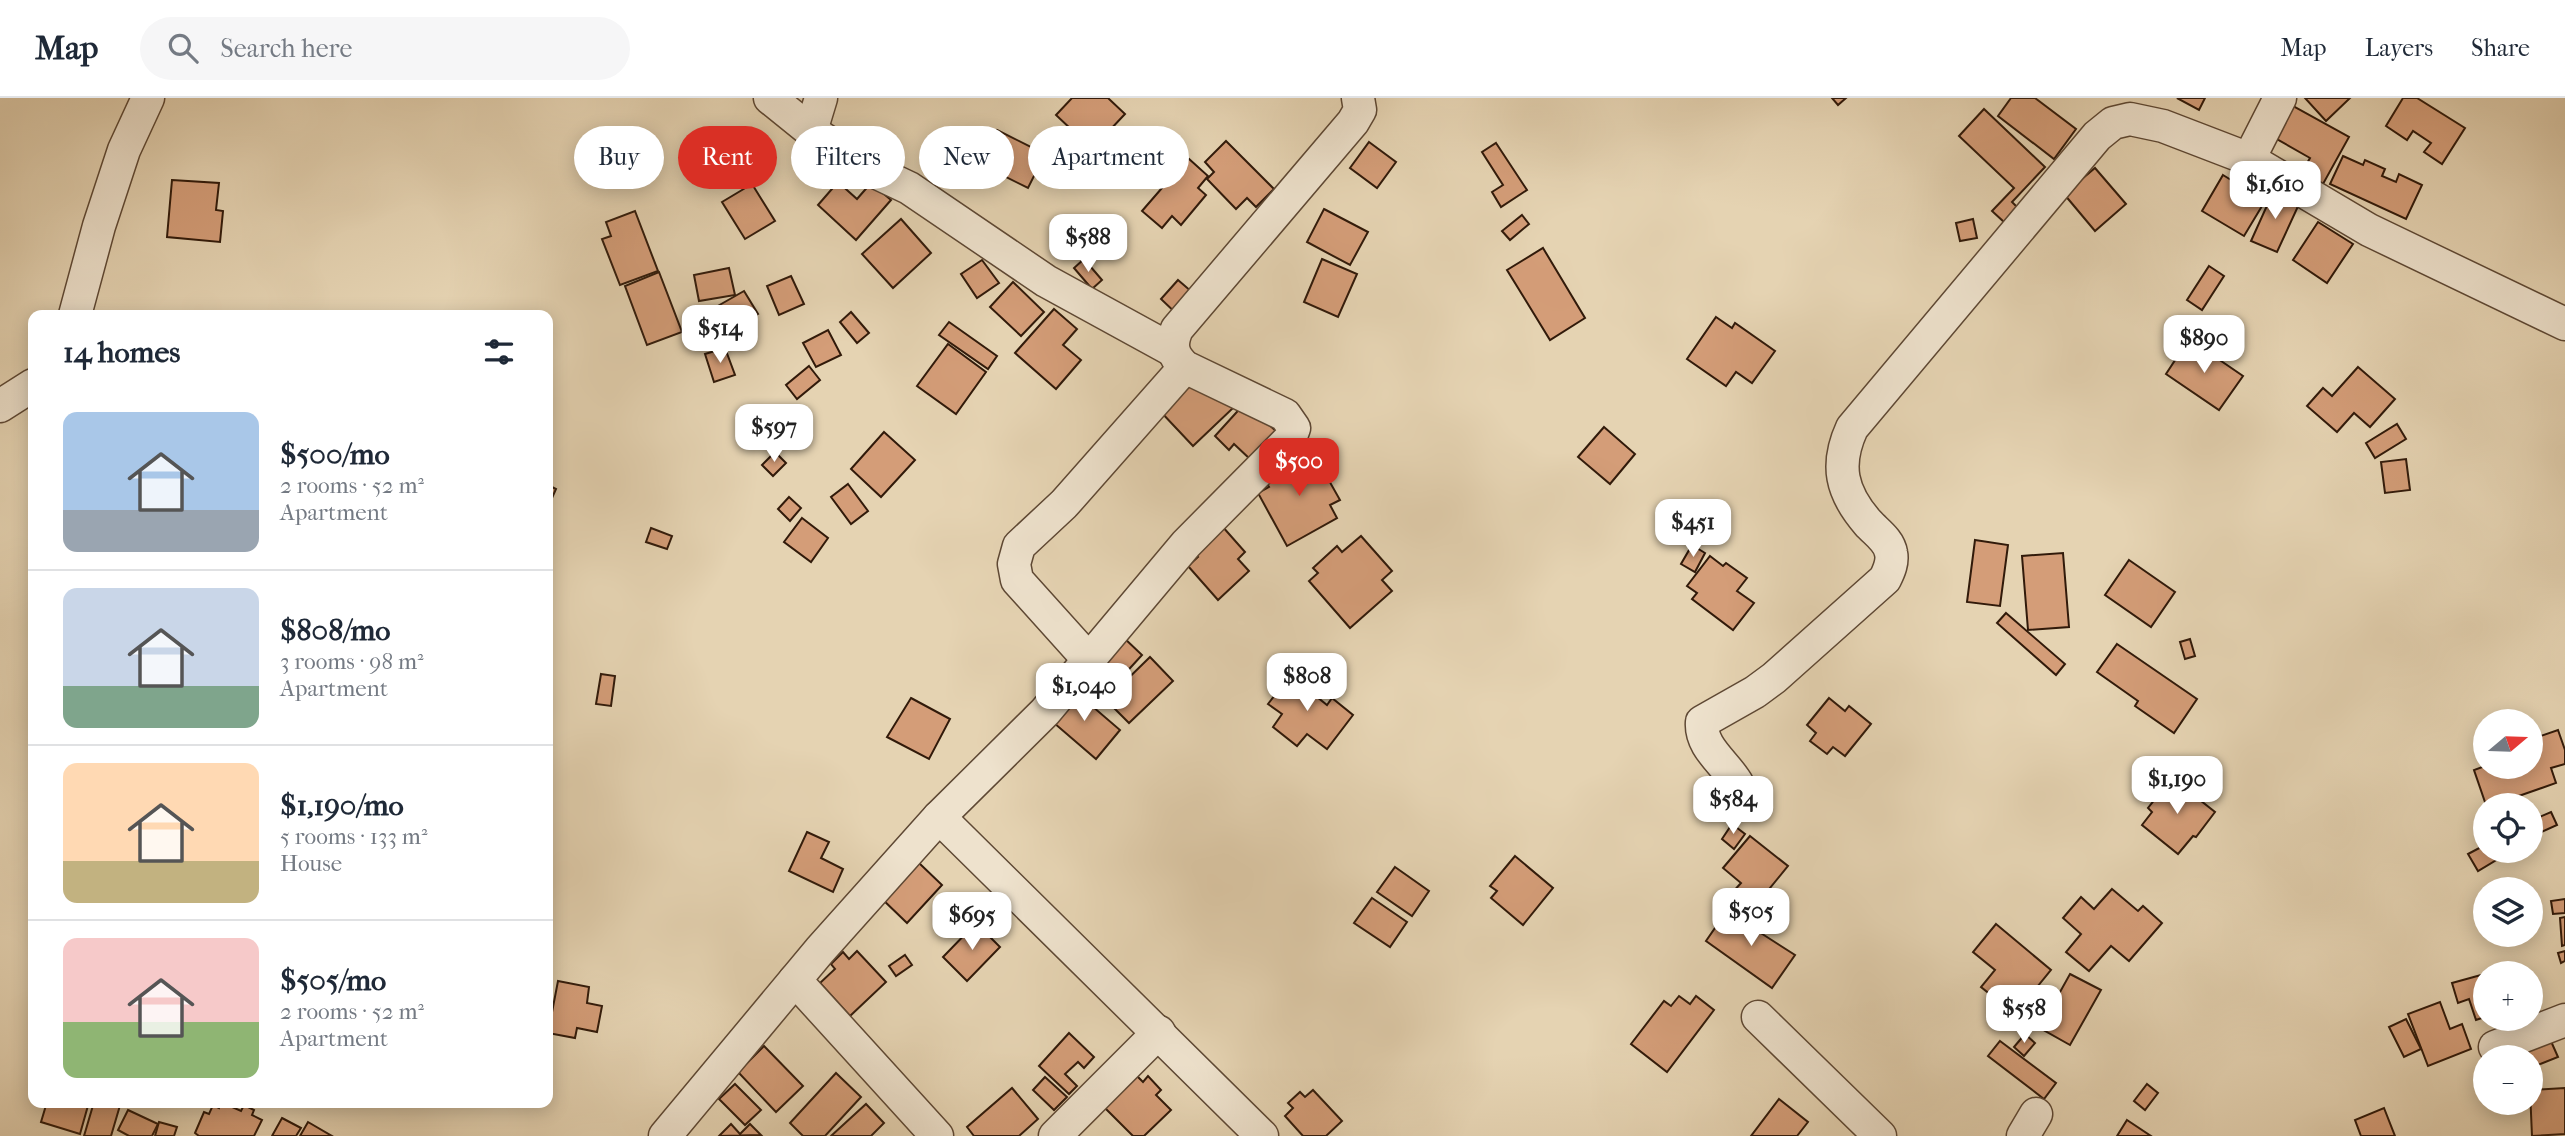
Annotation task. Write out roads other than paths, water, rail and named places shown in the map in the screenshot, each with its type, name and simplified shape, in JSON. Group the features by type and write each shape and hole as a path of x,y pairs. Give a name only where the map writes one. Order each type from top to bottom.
{"street":[{"path":"76,310 99,226 124,150 148,98"},
{"path":"769,98 805,126"},
{"path":"813,126 821,98"},
{"path":"1178,359 1172,339 1177,329 1353,122 1360,110 1358,98"},
{"path":"2249,159 2280,98"},
{"path":"1733,798 1738,791 1738,785 1708,745 1702,732 1702,722 1774,678 1885,579 1891,567 1891,552 1885,540 1867,522 1848,493 1842,475 1844,445 1852,428 2105,128 2114,109 2249,159 2369,230 2565,324"},
{"path":"665,1136 795,979 939,817 1045,712 1186,544 1293,434 1294,428 1286,415 1178,359 1046,281 905,186"},
{"path":"1089,660 1017,580 1014,564 1018,546 1064,504 1178,359"},
{"path":"0,406 28,388"},
{"path":"939,817 1262,1136"},
{"path":"795,979 937,1136"},
{"path":"1758,1017 1880,1136"},
{"path":"2501,1045 2565,1020"},
{"path":"1055,1136 1159,1032"}]}
